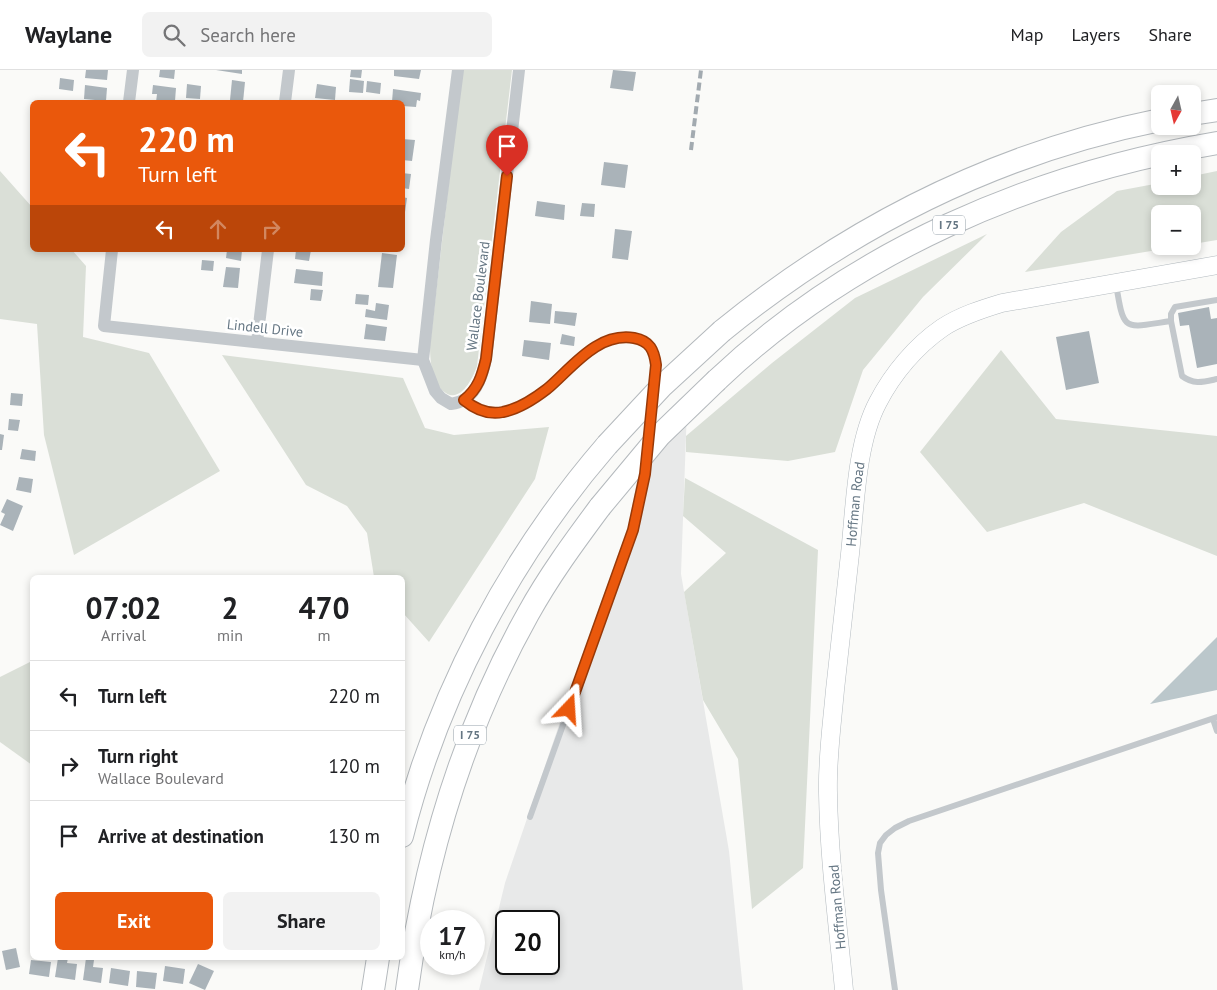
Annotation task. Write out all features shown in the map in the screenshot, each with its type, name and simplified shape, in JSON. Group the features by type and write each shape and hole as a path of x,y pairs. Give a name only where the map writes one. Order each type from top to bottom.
{"highway":[{"path":"1201,113 1217,110"},
{"name":"I 75","path":"405,825 415,790 436,731 461,673 489,616 510,579 546,524 579,479 607,445 661,387 722,331 773,291 820,259 880,223 974,177 1052,148 1151,122"},
{"name":"I 75","path":"407,990 426,880 448,797 471,733 499,669 528,613 568,550 600,507 660,435 716,380 770,335 841,285 896,252 952,223 1012,198 1072,177 1147,156 1217,143"},
{"path":"373,990 378,960"}],"street":[{"path":"129,100 132,70"},
{"path":"285,100 289,70"},
{"path":"458,70 423,360 432,385 441,398 452,404 464,400"},
{"name":"Wallace Boulevard","path":"464,400 479,383 486,359 519,70"},
{"name":"Lindell Drive","path":"112,252 104,326 423,360"},
{"path":"257,342 268,252"},
{"name":"Hoffman Road","path":"844,990 831,845 828,792 829,743 864,438 869,421 889,382 903,364 942,328 969,314 1002,302 1217,265"}],"lane":[{"path":"1116,283 1120,309 1126,323 1136,326 1170,321"},
{"path":"1217,300 1175,307 1170,321 1182,376 1195,383 1217,379"},
{"path":"464,400 476,408 488,412 495,413 512,410 539,395 587,353 600,344 611,340 631,337 639,339 647,342 654,354 656,365 645,474 633,530 530,817"},
{"path":"895,990 881,890 878,853 880,843 895,828 909,821 1215,718 1217,731"}],"shaded area":[{"path":"462,70 512,70 477,366 469,383 459,393 454,395 442,390 435,380 430,345"},
{"path":"0,171 30,205 30,252 74,252 86,266 83,337 149,353 220,471 74,555 44,435 37,324 0,319"},
{"path":"1217,171 1217,240 1201,243 1201,205 1151,205 1151,251 1025,272 1061,232 1117,191 1151,185 1151,195 1201,195 1201,174"},
{"path":"987,234 923,297 863,370 835,452 788,461 686,452 686,436 772,363 855,298"},
{"path":"1001,350 1056,419 1217,436 1217,556 1084,503 987,532 920,452"},
{"path":"222,355 403,378 425,428 454,435 549,427 535,479 429,642 405,615 405,575 374,575 367,533 347,506 306,485"},
{"path":"687,408 681,574 729,851 743,990 479,990 483,975 485,975 485,965 495,924 495,975 560,975 560,910 498,910 505,883 601,602 626,537 642,456"},
{"path":"685,478 818,550 803,868 752,909 738,759 703,700 684,592 726,553 683,516"},
{"path":"1217,637 1217,690 1150,704"},
{"path":"30,662 30,764 0,742 0,677"}],"building":[{"path":"86,70 108,70 107,80 85,78"},
{"path":"160,70 175,70 174,79 159,77"},
{"path":"216,70 242,70 242,74"},
{"path":"351,70 362,70 361,78 350,77"},
{"path":"394,70 421,70 419,79 394,76"},
{"path":"613,70 636,72 633,91 610,88"},
{"path":"60,78 74,80 73,91 59,89"},
{"path":"350,79 364,81 363,93 349,92"},
{"path":"232,80 245,82 243,100 230,100"},
{"path":"367,81 381,83 380,94 366,92"},
{"path":"187,84 201,86 200,99 186,98"},
{"path":"317,84 336,87 335,100 315,98"},
{"path":"85,85 107,88 106,100 84,99"},
{"path":"153,85 176,88 175,100 156,100 157,94 152,94"},
{"path":"393,89 421,93 420,101 417,100 416,107 405,106 405,100 392,100"},
{"path":"405,139 415,140 412,161 405,160"},
{"path":"604,162 628,165 625,188 601,185"},
{"path":"405,173 411,174 409,189 405,188"},
{"path":"537,201 565,205 564,220 535,216"},
{"path":"582,203 595,204 594,217 580,216"},
{"path":"615,229 632,231 628,260 612,258"},
{"path":"227,252 242,252 241,261 226,258"},
{"path":"296,252 311,252 309,261 295,259"},
{"path":"382,253 397,255 393,288 378,287"},
{"path":"202,260 214,261 213,271 201,270"},
{"path":"226,267 240,268 238,288 223,287"},
{"path":"296,269 323,272 322,286 294,283"},
{"path":"311,289 323,290 321,301 310,300"},
{"path":"356,294 369,295 368,305 355,304"},
{"path":"531,301 552,304 550,324 529,322"},
{"path":"376,303 389,305 387,320 365,317 366,309 375,311"},
{"path":"1209,307 1211,319 1217,318 1217,364 1197,368 1189,325 1180,326 1178,313"},
{"path":"555,311 577,313 575,326 554,323"},
{"path":"366,324 387,327 385,341 364,339"},
{"path":"1089,331 1099,383 1066,390 1056,337"},
{"path":"562,334 575,337 574,346 560,344"},
{"path":"524,340 551,343 549,360 522,356"},
{"path":"11,393 23,394 22,406 10,405"},
{"path":"9,419 20,420 18,431 8,430"},
{"path":"0,434 4,435 2,450 0,450"},
{"path":"22,449 36,451 35,461 20,459"},
{"path":"19,477 33,479 31,493 16,490"},
{"path":"7,499 23,506 13,531 0,525 5,514 1,512"},
{"path":"16,948 20,967 6,970 2,951"},
{"path":"31,960 51,962 49,977 29,974"},
{"path":"58,960 68,960 67,963 77,964 75,980 55,977"},
{"path":"86,960 94,960 93,967 103,968 101,983 83,980"},
{"path":"198,964 214,971 205,990 189,983"},
{"path":"165,966 185,969 183,984 163,981"},
{"path":"111,968 130,971 128,986 109,983"},
{"path":"137,971 157,973 155,989 136,987"}],"railway":[{"path":"691,150 701,70"}],"route":[{"path":"507,176 486,359 479,383 464,400 482,411 495,413 512,410 528,402 548,388 587,353 600,344 620,338 631,337 647,342 651,346 656,365 645,474 633,530 569,709"}]}
